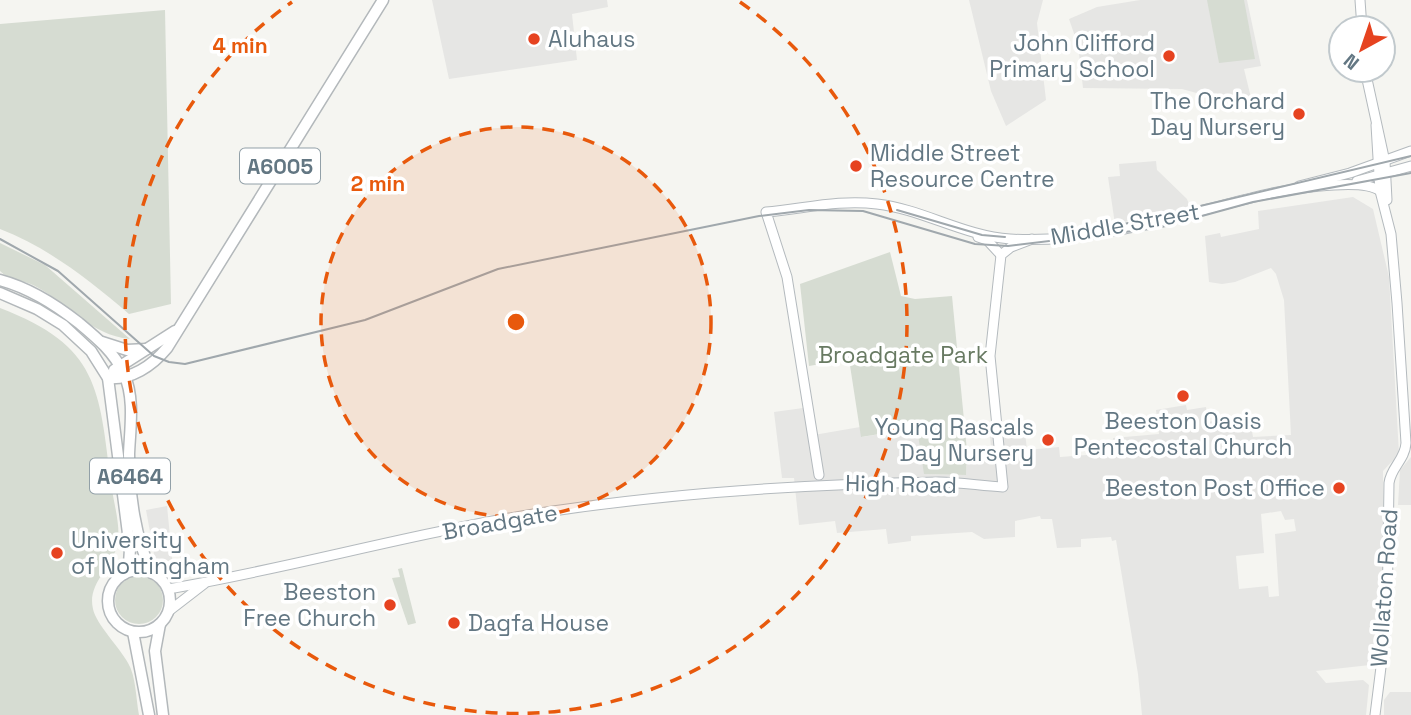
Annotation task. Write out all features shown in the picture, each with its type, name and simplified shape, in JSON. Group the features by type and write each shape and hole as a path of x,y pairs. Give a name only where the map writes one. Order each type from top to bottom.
{"main road":[{"name":"A6005","path":"108,378 156,360 170,344 175,331 383,0"},
{"path":"1368,84 1377,125 1387,215"},
{"name":"Middle Street","path":"1352,183 1411,151"},
{"name":"Middle Street","path":"819,475 787,277 766,212 829,203 876,203 997,237 1032,239 1133,228 1381,167 1411,166"},
{"path":"1381,167 1380,191 1387,215"},
{"name":"Middle Street","path":"1294,188 1352,183 1369,184 1380,191"},
{"name":"Wollaton Road","path":"1375,715 1387,619 1389,483 1397,464 1405,454 1406,443 1397,303 1387,215"},
{"name":"Middle Street","path":"954,225 960,231 987,240 998,252"},
{"path":"998,252 1032,239"},
{"name":"High Road","path":"799,485 941,482 1003,487 990,356 998,252"},
{"path":"0,280 39,295 102,342 123,371"},
{"path":"0,293 37,309 63,325 90,351 108,378"},
{"name":"A6005","path":"123,371 148,349 175,331"},
{"path":"102,342 127,350 148,349"},
{"name":"A6464","path":"123,371 130,405 130,475 142,551 152,573"},
{"name":"A6464","path":"108,378 130,549 129,564 124,574"},
{"path":"799,485 819,475 834,483"},
{"name":"Broadgate","path":"168,589 303,564 394,541 553,511 799,485"},
{"path":"160,624 148,631 133,632 116,622 108,605 112,586 124,574 136,570 152,573 168,589 169,611"},
{"path":"163,715 155,651 160,624 169,611 205,583"},
{"path":"133,632 149,715"}],"shaded area":[{"path":"432,0 607,0 608,7 572,14 577,60 449,79"},
{"path":"969,0 1043,0 1037,23 1046,100 1006,126 991,91"},
{"name":"John Clifford Primary School","path":"1140,0 1247,0 1261,66 1244,69 1252,102 1236,104 1182,89 1083,88 1078,45 1069,19 1097,7"},
{"path":"1156,161 1157,170 1187,199 1190,207 1115,224 1108,177 1120,176 1119,164"},
{"path":"1353,197 1373,209 1389,277 1399,454 1383,471 1383,568 1379,624 1370,665 1316,671 1326,683 1363,680 1369,685 1366,715 1142,715 1116,540 1112,541 1111,537 1081,539 1081,547 1057,548 1052,519 1041,519 1040,516 1015,521 1015,537 984,539 972,532 911,536 911,541 888,544 886,529 837,533 835,521 799,525 794,478 782,478 774,412 803,408 808,436 860,427 862,437 918,428 925,474 966,475 967,451 991,448 990,435 1025,432 1027,450 1059,447 1060,457 1113,453 1113,438 1159,434 1156,410 1186,405 1187,410 1206,407 1208,422 1249,415 1253,437 1291,435 1284,300 1276,274 1271,268 1235,282 1209,282 1205,236 1220,233 1221,237 1259,229 1258,211","holes":["1281,511 1285,520 1294,519 1296,531 1275,534 1279,596 1269,597 1268,586 1239,589 1236,556 1264,553 1261,514"]},
{"path":"1411,457 1411,505 1398,505 1400,470"},
{"path":"167,506 174,577 155,559 146,510"},
{"path":"1390,692 1411,692 1411,715 1384,715 1384,700"}],"green space":[{"path":"1207,0 1244,0 1255,59 1219,63"},
{"path":"165,10 171,304 129,314 52,255 0,229 0,24"},
{"path":"0,243 45,265 130,339 103,332 47,293 4,274 0,271"},
{"name":"Broadgate Park","path":"890,252 901,296 915,299 952,296 967,451 966,475 924,474 917,428 861,437 849,359 809,366 800,284"},
{"name":"University of Nottingham","path":"0,308 57,338 75,355 88,374 97,396 117,515 118,539 114,554 93,592 93,609 131,668 139,715 0,715"},
{"path":"402,568 416,623 408,625 392,578 400,577 398,569"},
{"path":"139,576 156,583 163,600 156,617 139,624 122,617 115,600 122,583"}],"tram line":[{"path":"1120,225 1411,156"},
{"path":"0,239 58,271 154,356 185,364 365,320 498,269 759,216 809,210 863,211 975,244 1008,246 1158,228 1253,202 1411,173"},
{"path":"897,210 982,235 1005,237"}],"place":[{"name":"Aluhaus","path":"534,39"},
{"name":"John Clifford Primary School","path":"1169,56"},
{"name":"The Orchard Day Nursery","path":"1299,114"},
{"name":"Middle Street Resource Centre","path":"856,166"},
{"name":"Beeston Oasis Pentecostal Church","path":"1183,396"},
{"name":"Young Rascals Day Nursery","path":"1048,440"},
{"name":"Beeston Post Office","path":"1339,488"},
{"name":"University of Nottingham","path":"57,553"},
{"name":"Beeston Free Church","path":"390,605"},
{"name":"Dagfa House","path":"454,623"}]}
